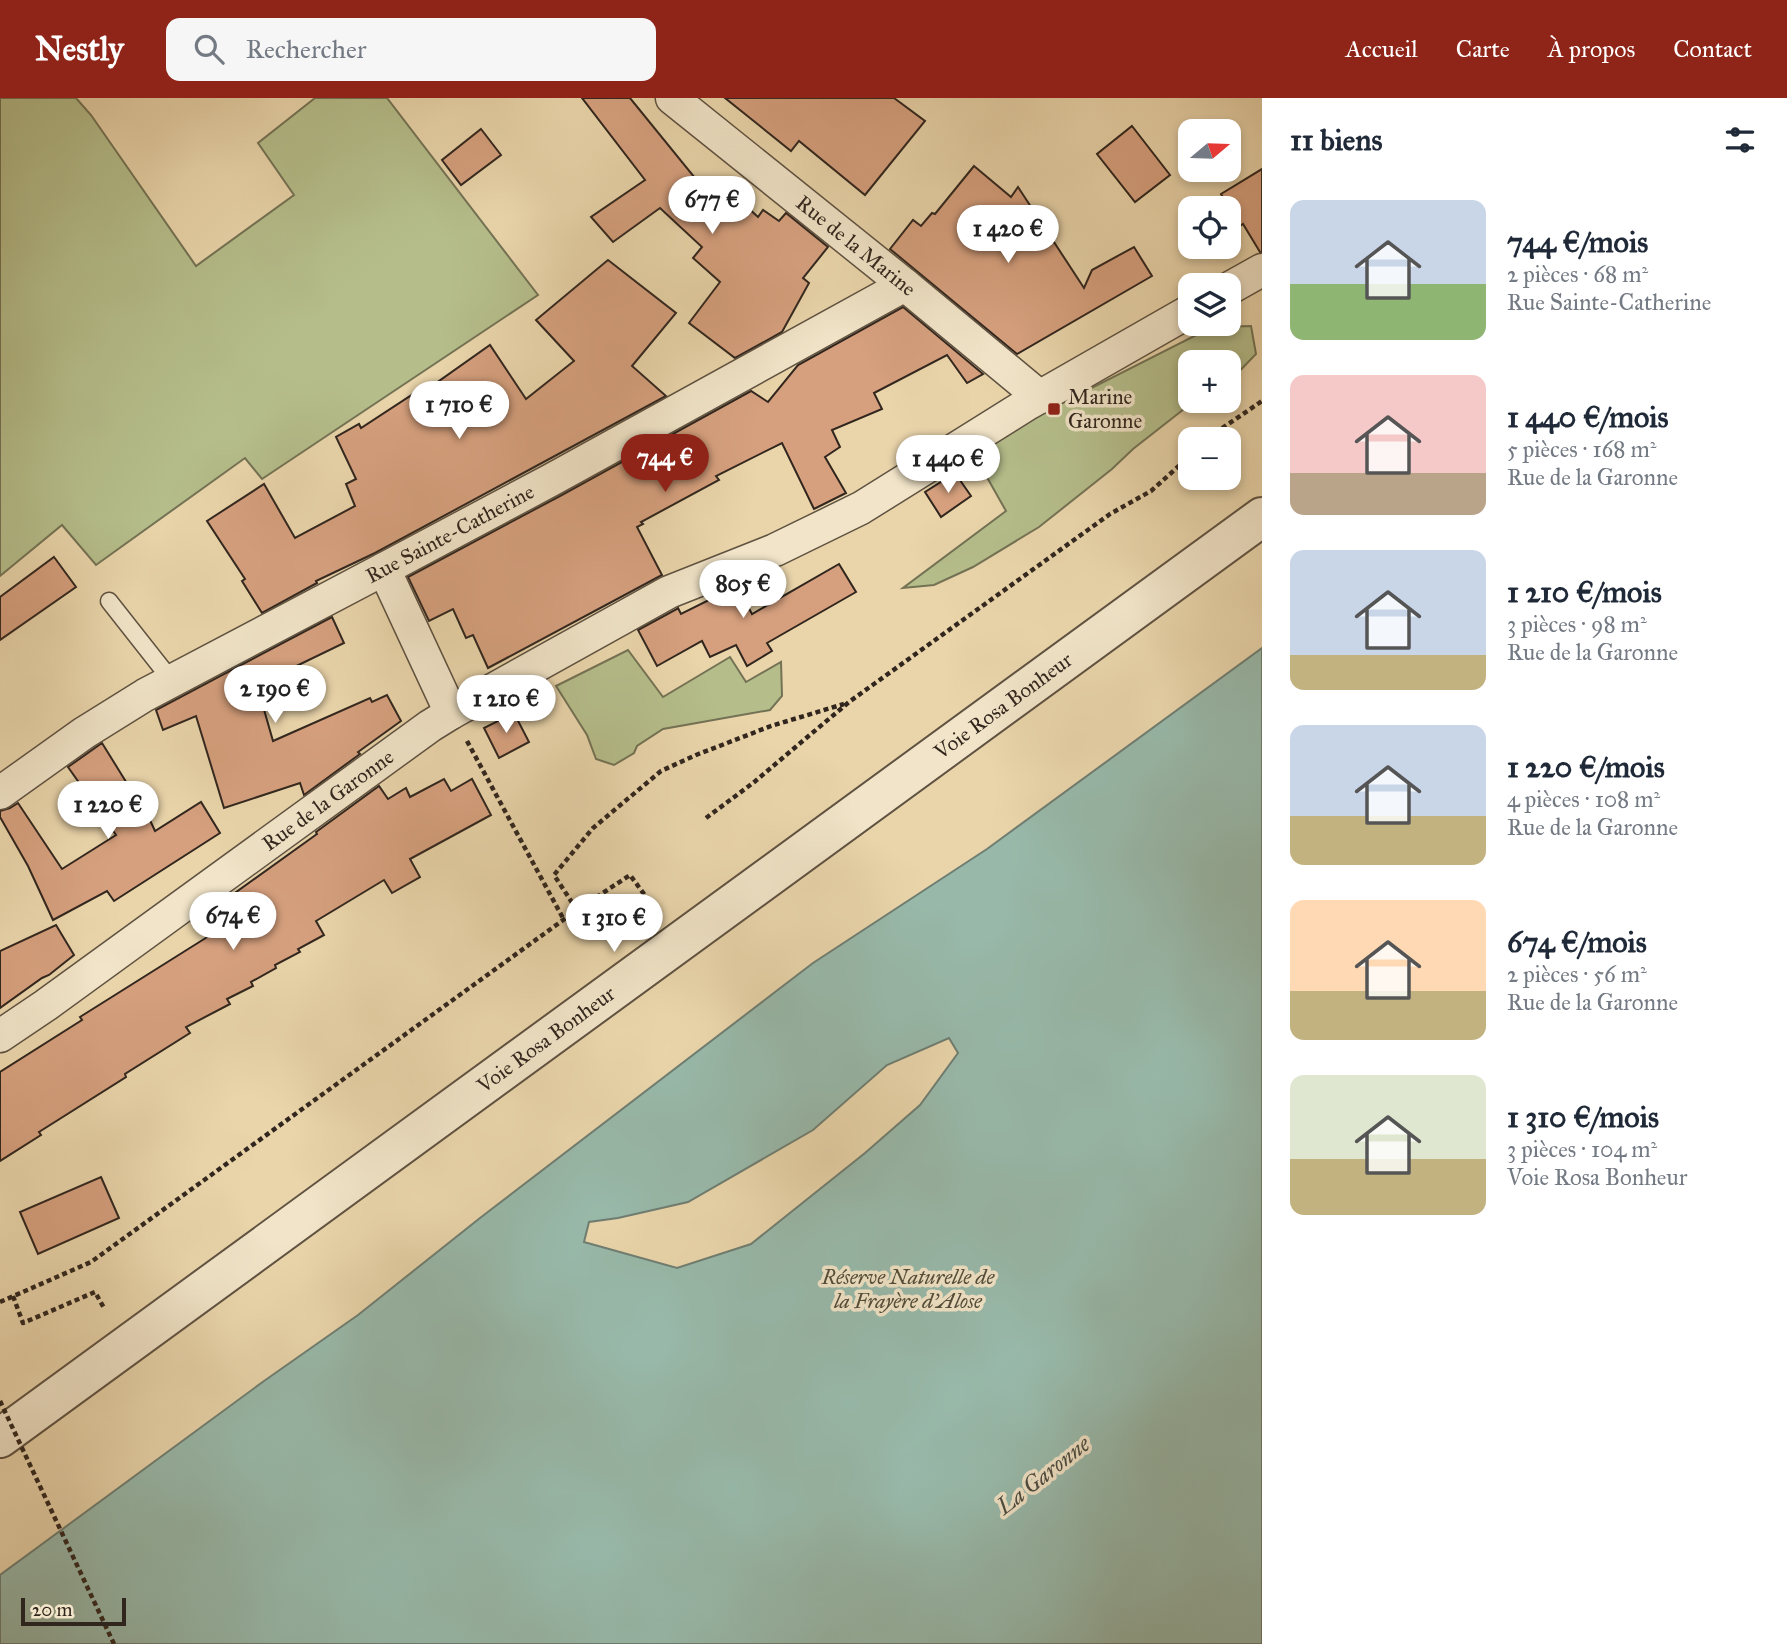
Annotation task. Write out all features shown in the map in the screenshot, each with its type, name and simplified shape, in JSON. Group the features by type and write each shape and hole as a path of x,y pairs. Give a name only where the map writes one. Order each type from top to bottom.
{"street":[{"name":"Rue de la Marine","path":"672,98 1040,397"},
{"path":"1241,282 1262,270"},
{"name":"Rue Sainte-Catherine","path":"0,793 85,733 145,695 384,569 905,285"},
{"name":"Rue de la Garonne","path":"0,1036 451,713 669,592 775,550 861,508 1040,397 1178,318"},
{"name":"Voie Rosa Bonheur","path":"0,1438 1262,517"},
{"path":"384,569 451,713"}],"lane":[{"path":"109,601 172,681"}],"path":[{"path":"1224,427 1262,401"},
{"path":"706,818 753,783 849,702 1110,514 1152,491 1178,468"},
{"path":"578,910 554,875 593,828 661,771 771,726 849,702"},
{"path":"451,713 564,920"},
{"path":"0,1302 91,1262 630,875 660,915"},
{"path":"13,1296 23,1323 95,1292 104,1308"},
{"path":"0,1401 114,1644"}],"green space":[{"path":"0,98 76,98 91,115 196,266 294,195 258,143 315,98 387,98 538,295 262,479 245,458 96,565 62,525 0,576"},
{"path":"1241,326 1251,326 1256,354 1241,370 1241,350 1178,350 1179,413 1039,527 973,567 934,585 903,588 1006,511 975,456 1044,412 1194,336 1241,336"},
{"path":"628,650 663,697 730,657 746,682 781,662 782,696 770,710 663,729 637,746 634,753 614,765 596,759 587,735 556,686"}],"water":[{"name":"Réserve Naturelle de la Frayère d'Alose","path":"1262,648 1262,1644 0,1644 0,1575 358,1315 813,963 987,849","holes":["949,1038 958,1053 920,1105 865,1153 751,1244 677,1268 584,1242 589,1222 688,1202 813,1130 887,1065"]}],"building":[{"path":"582,98 630,98 712,199 724,186 758,217 763,210 779,221 786,213 828,247 803,278 809,283 782,332 735,358 689,323 720,282 693,258 702,247 660,208 613,242 591,217 645,180"},
{"path":"725,98 894,98 925,121 865,195 799,141 791,151"},
{"path":"1132,126 1170,175 1135,202 1097,154"},
{"path":"481,129 501,155 461,185 442,160"},
{"path":"974,166 1011,197 1018,187 1084,288 1092,270 1134,247 1152,276 1017,354 890,249 913,220 921,226 932,213 935,214"},
{"path":"1262,169 1262,252 1243,224 1241,225 1241,196 1221,194"},
{"path":"608,260 676,313 632,366 666,396 375,553 316,581 317,583 262,613 242,581 245,579 207,521 264,484 295,538 355,506 346,484 356,479 336,437 359,424 361,428 427,385 429,388 490,345 526,399 574,361 536,320"},
{"path":"903,307 983,374 967,383 947,355 874,393 882,409 832,430 840,447 825,457 846,493 814,509 782,443 716,476 719,480 641,522 643,524 637,527 662,575 488,668 473,635 466,638 453,609 429,621 408,577 751,391 768,402 798,365"},
{"path":"955,473 971,496 941,517 925,492"},
{"path":"54,557 76,587 0,640 0,597"},
{"path":"839,564 856,592 767,643 772,651 747,666 736,645 710,657 702,641 657,666 638,630 678,608 681,614 737,586 752,614"},
{"path":"332,617 344,643 257,685 273,741 370,698 372,702 387,695 401,721 304,795 300,783 224,808 196,716 163,730 156,710"},
{"path":"514,713 529,742 499,758 484,728"},
{"path":"102,743 128,785 133,783 155,831 201,802 220,833 114,901 107,891 53,920 28,866 0,817 0,811 18,803 62,869 116,835 68,767"},
{"path":"444,779 451,791 472,779 491,815 410,859 420,877 392,893 384,880 316,921 324,935 298,949 300,952 251,982 253,986 227,999 230,1004 186,1027 190,1033 125,1074 126,1077 39,1132 41,1135 0,1161 0,1072 82,1020 80,1017 228,924 218,905 379,786 388,799 406,788 410,797"},
{"path":"56,925 74,955 0,1008 0,951"},
{"path":"101,1177 119,1218 38,1254 20,1212"}],"place":[{"name":"Marine Garonne","path":"1054,409"}],"water label":[{"name":"La Garonne","path":"1043,1475"}]}
